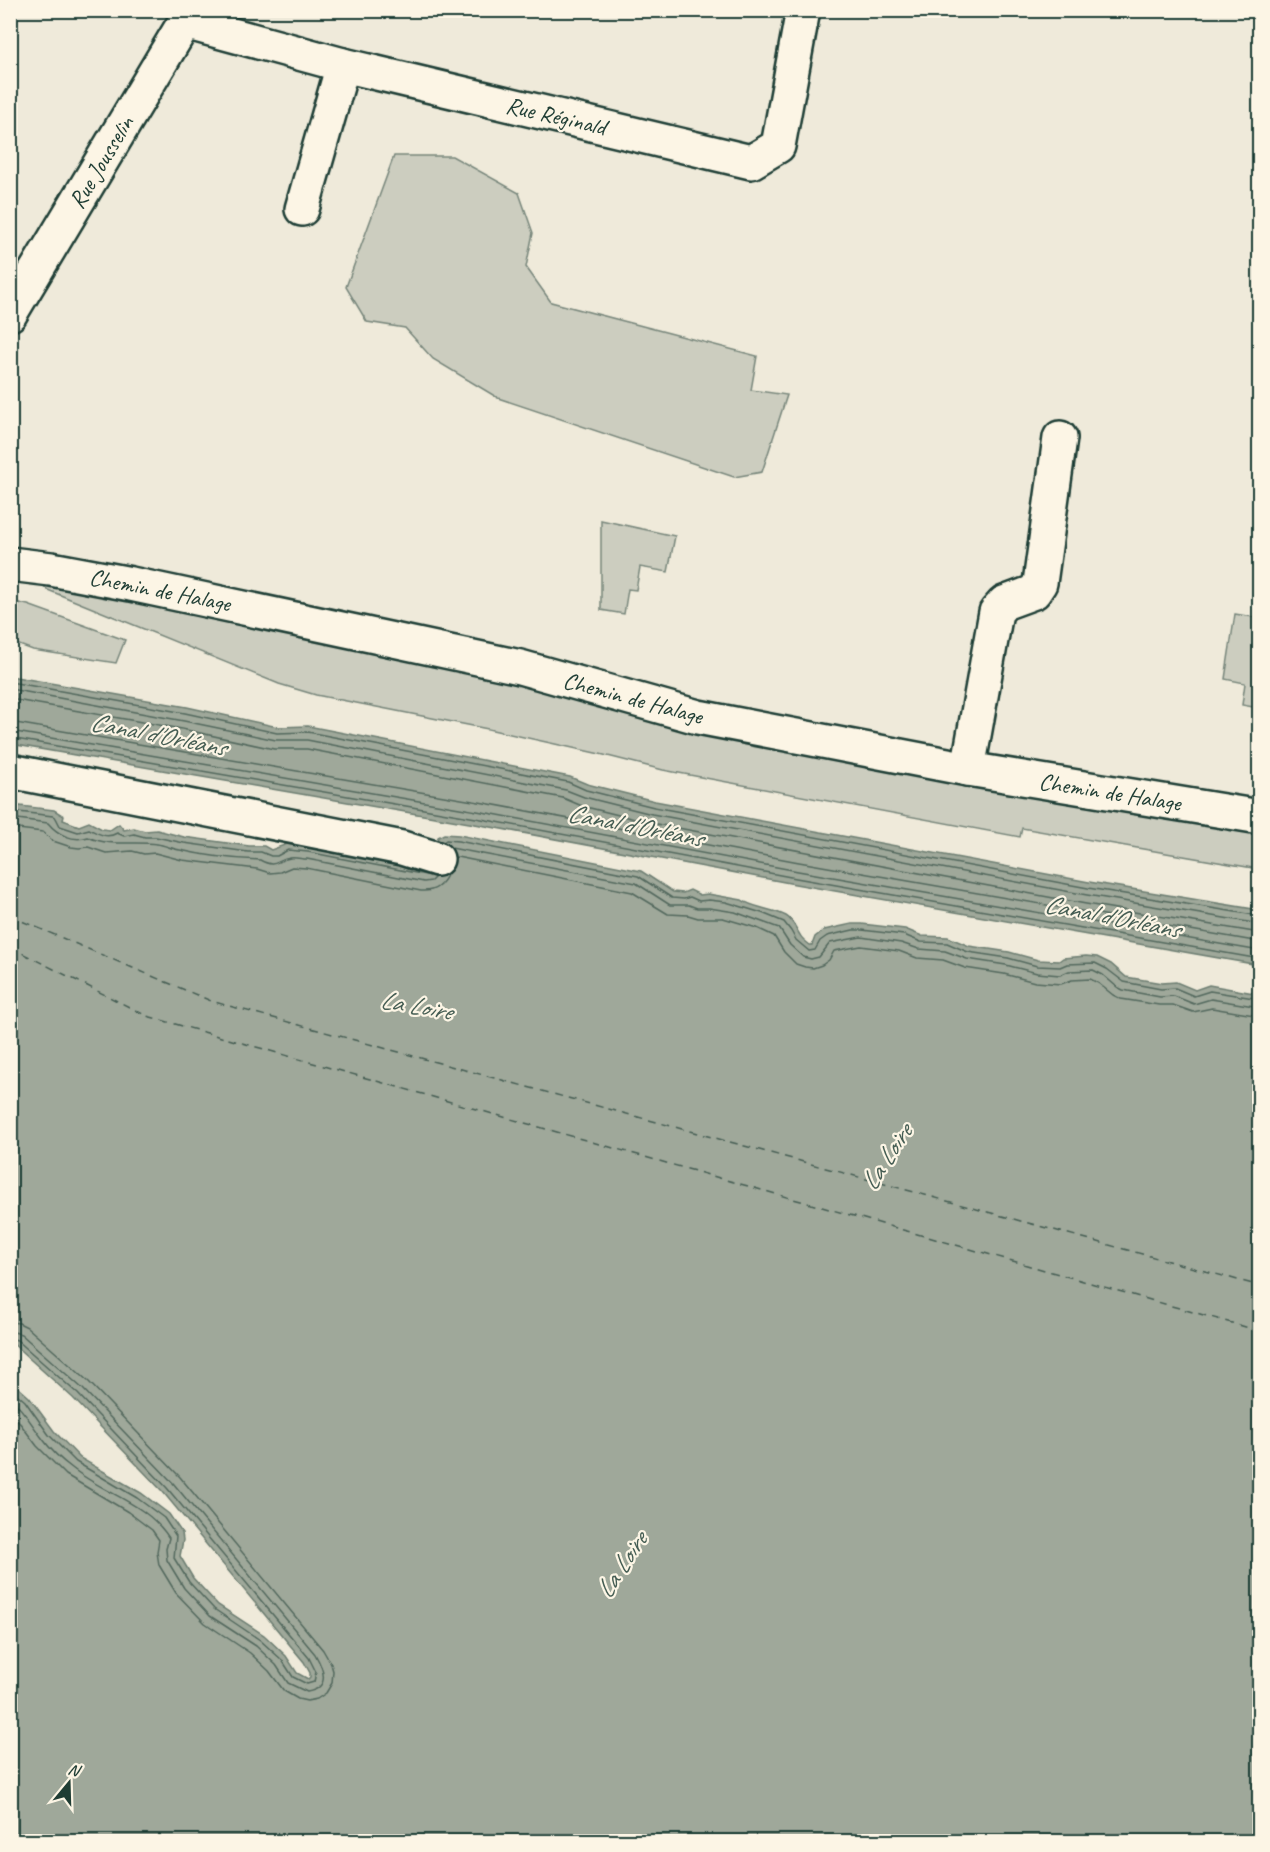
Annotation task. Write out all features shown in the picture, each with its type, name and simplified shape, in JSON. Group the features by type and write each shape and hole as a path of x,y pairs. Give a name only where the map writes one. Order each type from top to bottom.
{"street":[{"name":"Rue Réginald","path":"188,16 343,65 751,162 778,146 803,10"},
{"name":"Rue Jousselin","path":"10,315 188,16"},
{"path":"302,209 343,65"},
{"path":"968,769 996,612 1004,603 1034,592 1040,583 1060,438"},
{"name":"Chemin de Halage","path":"10,564 51,569 212,600 520,667 698,717 968,769 1260,817"},
{"path":"10,771 402,848 437,859"}],"shaded area":[{"path":"394,156 452,156 519,193 533,233 526,267 551,302 757,356 751,390 787,395 762,472 734,477 498,398 433,359 405,328 367,322 346,287"},
{"path":"601,520 675,536 668,572 640,567 636,590 628,589 624,614 601,610"},
{"path":"39,582 1259,824 1259,869 1022,828 1020,837 663,770 488,729 316,695 279,684 48,590"},
{"path":"10,601 28,605 125,640 116,663 33,650 11,642"},
{"path":"1235,614 1259,618 1259,708 1242,705 1245,683 1225,679"}],"water":[{"name":"Canal d'Orléans","path":"10,676 187,707 278,727 308,726 570,777 587,784 655,801 1089,882 1259,910 1259,965 795,884 475,824 11,744"},
{"name":"La Loire","path":"11,805 54,810 64,816 63,820 79,826 89,822 102,829 110,830 119,824 124,830 134,828 145,831 157,830 184,837 264,846 271,850 287,844 309,846 436,843 438,837 444,834 459,835 641,871 673,892 683,893 690,890 700,895 708,894 742,900 786,916 810,945 815,937 824,930 862,924 905,929 922,936 948,937 969,946 1009,952 1038,960 1059,961 1063,958 1097,957 1111,964 1126,977 1162,983 1176,982 1195,990 1209,985 1259,994 1259,1841 11,1841 11,1381 29,1397 54,1431 80,1458 141,1493 169,1514 182,1533 180,1556 193,1578 218,1605 264,1635 286,1656 297,1673 308,1679 310,1673 304,1662 163,1492 73,1398 11,1342"}],"ferry route":[{"path":"10,916 211,1001 1260,1286"},
{"path":"10,947 147,1016 1260,1331"}]}
